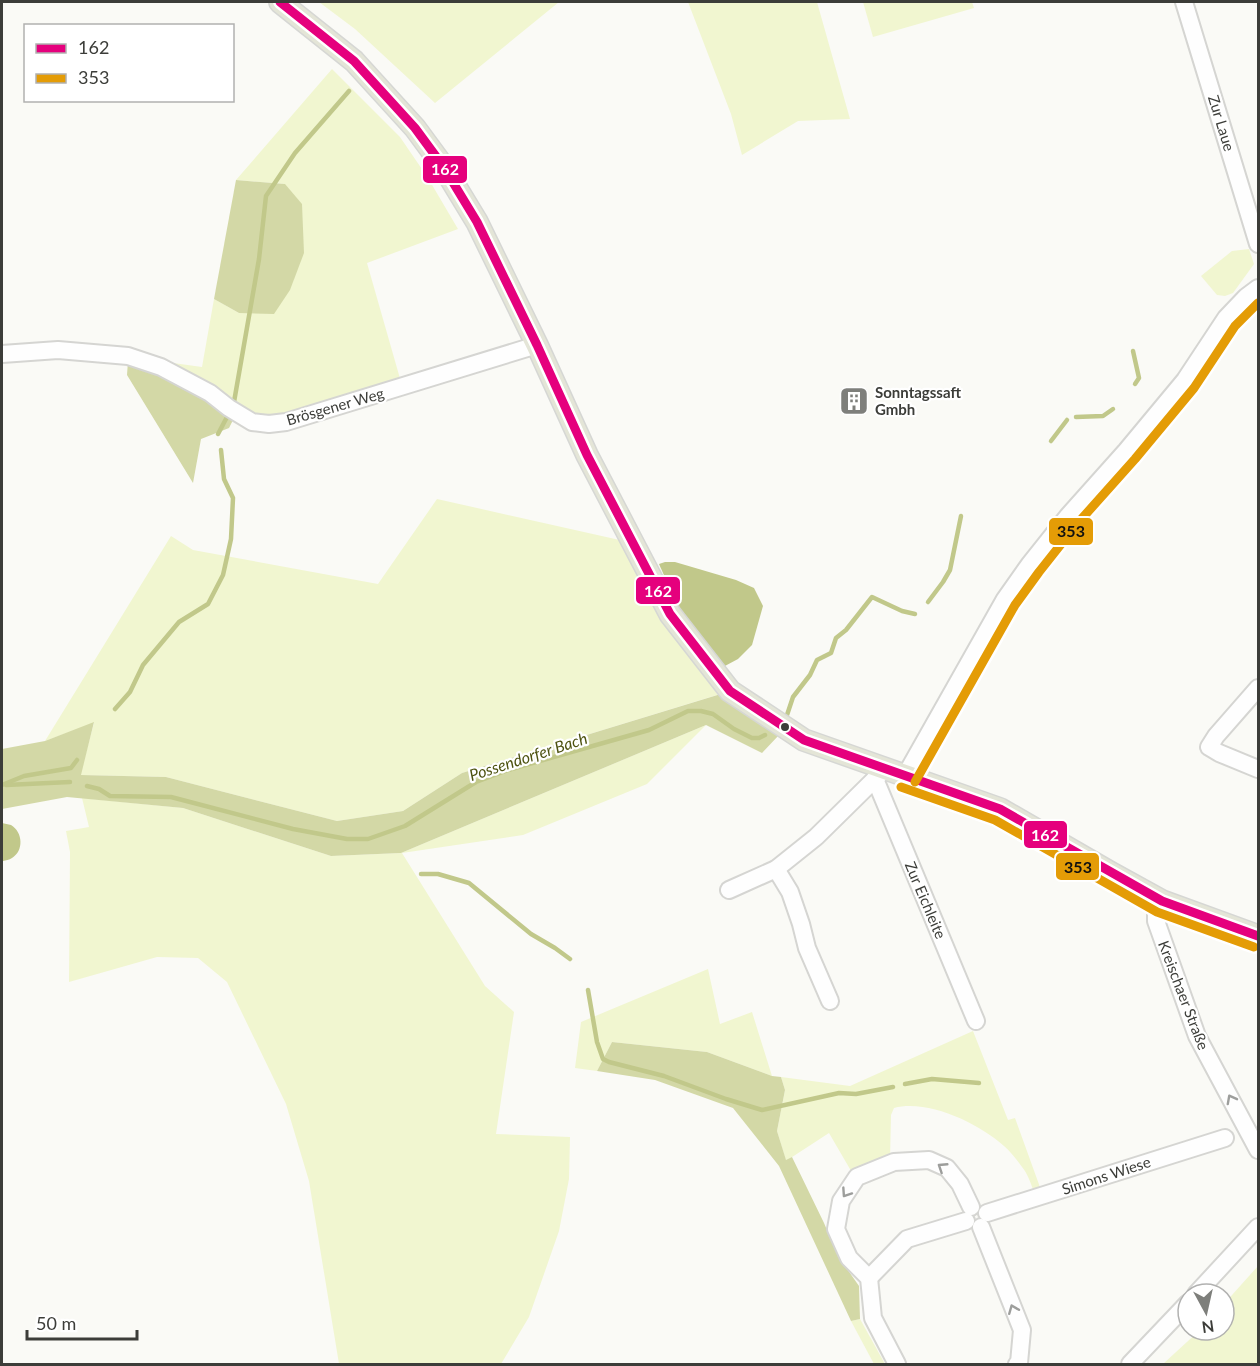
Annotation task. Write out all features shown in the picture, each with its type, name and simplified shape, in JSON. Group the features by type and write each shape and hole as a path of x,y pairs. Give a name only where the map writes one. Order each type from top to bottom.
{"main road":[{"path":"280,2 354,61 436,156 477,222 588,455 670,614 730,691 804,740 879,774 905,776 1000,809 1162,901 1258,936"}],"street":[{"name":"Zur Laue","path":"1185,2 1258,244"},
{"path":"905,776 1005,599 1029,565 1183,382 1226,318 1258,288"},
{"name":"Brösgener Weg","path":"2,354 58,350 128,356 162,367 210,393 252,422 269,424 286,422 537,345"},
{"path":"1258,688 1209,747 1258,769"},
{"path":"729,890 776,868 816,837 879,774"},
{"name":"Zur Eichleite","path":"879,774 976,1021"},
{"path":"776,868 790,892 807,948 830,1001"},
{"name":"Kreischaer Straße","path":"1162,901 1156,912 1156,921 1197,1036 1258,1150"},
{"name":"Simons Wiese","path":"869,1278 907,1239 1225,1138"},
{"path":"897,1365 873,1318 869,1278 849,1258 836,1228 841,1201 856,1178 894,1162 929,1160 946,1168 960,1184 976,1217 1022,1330 1017,1365"},
{"path":"1207,1282 1258,1227"},
{"path":"1130,1365 1176,1316"}],"shaded area":[{"path":"319,2 559,2 435,103 355,29"},
{"path":"688,2 817,2 850,119 798,121 742,155 731,114"},
{"path":"863,2 972,2 974,8 873,37"},
{"path":"332,69 400,137 428,178 458,229 367,263 401,382 286,417 257,415 166,362 202,367 214,299 239,313 285,184 236,180"},
{"path":"236,180 285,184 302,204 304,253 290,290 274,314 239,313 214,299"},
{"path":"1249,249 1254,264 1233,293 1225,296 1217,295 1201,276 1232,251"},
{"path":"128,361 170,375 235,416 229,428 201,439 193,483 127,375"},
{"path":"437,499 633,543 730,691 462,773 403,811 337,821 166,777 80,775 94,723 45,741 171,536 193,550 378,584"},
{"path":"675,562 736,580 754,588 763,606 752,645 738,659 723,667 692,628 675,600 659,564"},
{"path":"724,693 779,735 762,753 706,725 401,853 331,856 183,808 67,797 2,809 2,749 45,741 94,722 81,775 166,777 337,821 403,811 462,773"},
{"path":"706,725 647,784 523,835 402,853 485,986 514,1012 496,1134 570,1137 569,1179 559,1231 529,1317 501,1364 339,1364 309,1181 286,1104 227,982 198,958 157,957 69,982 70,852 66,831 89,827 82,798 183,808 331,856 401,853"},
{"path":"2,823 15,828 20,837 19,851 11,859 3,861 2,861"},
{"path":"708,969 720,1024 752,1012 772,1076 707,1052 612,1042 597,1071 575,1068 581,1022"},
{"path":"973,1031 1008,1120 1015,1118 1041,1190 1034,1192 1024,1170 1007,1148 993,1137 967,1121 922,1107 894,1108 891,1115 890,1160 854,1176 829,1133 786,1161 777,1131 785,1090 781,1077 850,1086"},
{"path":"612,1042 707,1052 772,1076 781,1077 785,1090 777,1131 786,1160 792,1157 838,1256 859,1286 860,1319 851,1321 779,1166 733,1108 655,1080 597,1071"},
{"path":"1258,1266 1258,1364 1163,1364 1187,1342 1236,1342 1236,1291"},
{"path":"860,1319 885,1364 874,1364 851,1321"}],"waterway":[{"path":"234,402 259,259 266,196 295,153 349,91"},
{"name":"Possendorfer Bach","path":"1133,351 1139,378 1135,384"},
{"name":"Possendorfer Bach","path":"1076,417 1103,416 1113,409"},
{"path":"218,434 227,417"},
{"name":"Possendorfer Bach","path":"1051,441 1067,420"},
{"path":"115,709 130,692 143,665 179,622 208,604 223,575 231,539 233,498 224,479 221,450"},
{"name":"Possendorfer Bach","path":"928,602 950,570 961,516"},
{"name":"Possendorfer Bach","path":"784,719 793,697 810,675 817,660 831,653 836,638 846,630 872,597 902,611 915,614"},
{"name":"Possendorfer Bach","path":"87,786 99,789 110,796 171,797 293,829 347,839 368,839 405,826 476,782 508,770 649,730 688,711 713,714 752,738 765,735"},
{"path":"2,785 24,776 71,768 77,760"},
{"name":"Possendorfer Bach","path":"6,785 70,782"},
{"path":"421,874 438,874 469,883 531,934 570,959"},
{"path":"588,990 597,1042 603,1059 609,1062 664,1076 762,1110 839,1093 856,1094 893,1087"},
{"path":"905,1084 932,1079 979,1083"}],"transit line":[{"name":"162","path":"280,2 354,61 415,128 443,166 477,222 587,455 670,614 730,691 804,740 1000,809 1162,901 1258,936"},
{"name":"353","path":"915,782 1015,605 1077,524 1194,388 1235,326 1258,303"},
{"name":"353","path":"901,787 995,820 1157,912 1254,947"}],"place":[{"name":"Sonntagssaft Gmbh","path":"854,401"}]}
